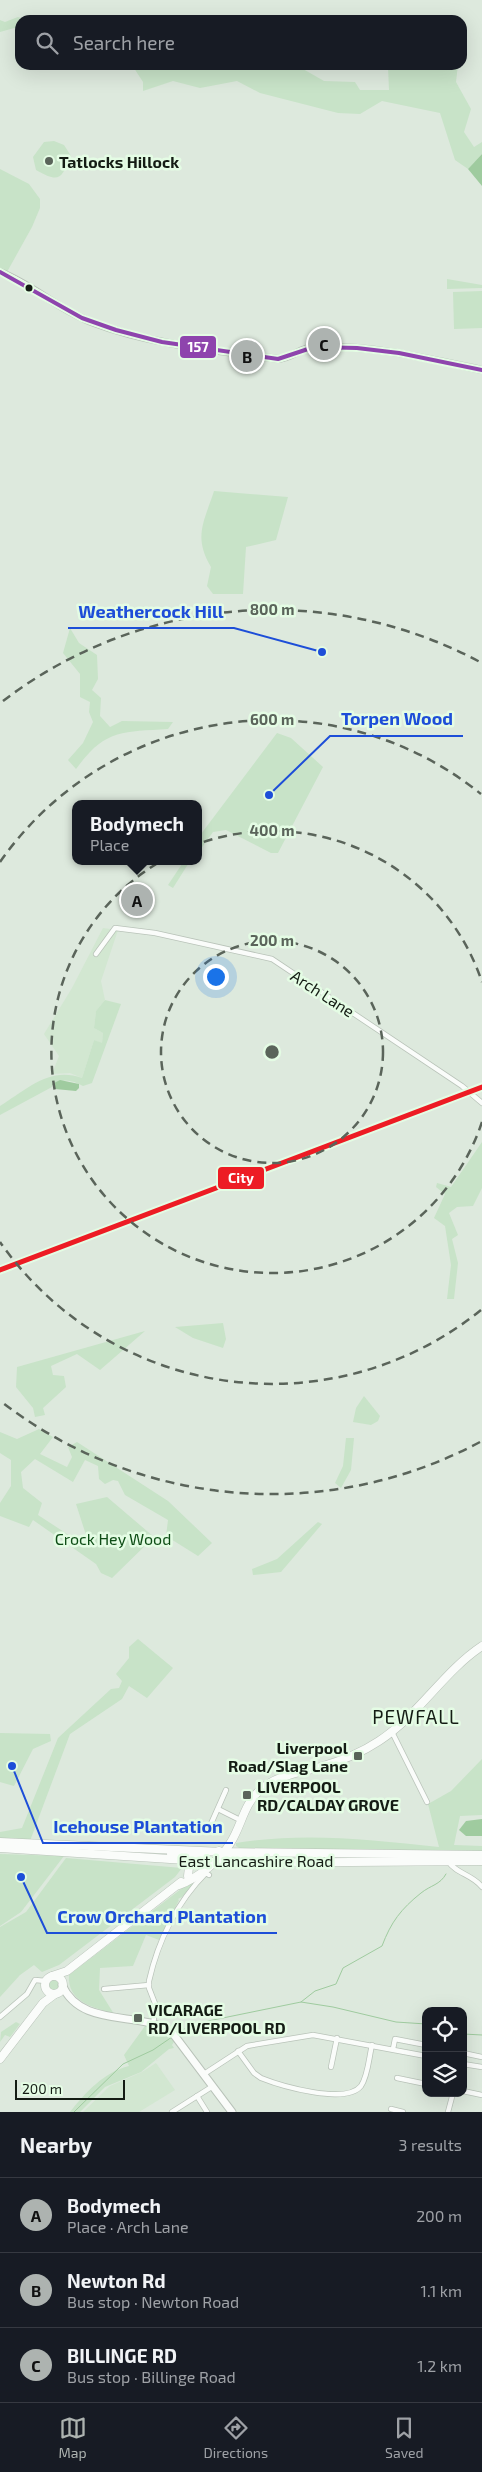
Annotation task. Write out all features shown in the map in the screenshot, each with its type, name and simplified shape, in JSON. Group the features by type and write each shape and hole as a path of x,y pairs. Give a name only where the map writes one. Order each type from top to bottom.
{"highway":[{"path":"48,1981 67,1971 188,1876 221,1853 233,1839 240,1820 252,1798 271,1782 348,1757 372,1745 392,1732 427,1699 457,1666 482,1646"},
{"path":"233,1839 239,1852"},
{"name":"East Lancashire Road","path":"0,1842 221,1853 239,1852 482,1861"},
{"name":"East Lancashire Road","path":"0,1848 185,1861 300,1862 444,1859 482,1855"},
{"path":"152,1849 168,1854 210,1861"},
{"path":"221,1853 226,1858 280,1859 300,1862"},
{"path":"185,1861 189,1867 188,1876"},
{"path":"179,1884 198,1874 210,1861"},
{"path":"42,2003 56,1994 67,1971"},
{"path":"48,1981 57,1977 62,1984"},
{"path":"48,1981 47,1991 56,1994"},
{"path":"0,2059 42,2003 46,1996 48,1981"}],"main road":[{"path":"0,272 31,287 82,318 116,330 167,342 278,359 292,357 298,352 311,347 363,348 415,356 482,370"},
{"path":"62,1984 68,1995 84,2008 95,2013 153,2024 174,2034 232,2112"},
{"path":"56,1994 68,1995"}],"street":[{"name":"Arch Lane","path":"96,954 115,928 155,933 272,959 462,1086 481,1103"},
{"path":"392,1732 427,1802"},
{"path":"210,1826 226,1790"},
{"path":"218,1809 240,1820"},
{"path":"444,1859 453,1868 476,1879 482,1886"},
{"path":"153,2024 156,2006 149,1985 167,1927 181,1900 201,1878 206,1874 209,1875"},
{"path":"0,2017 27,1994 34,1980 48,1981"},
{"path":"104,1989 149,1985"},
{"path":"204,2074 250,2045 308,2036 337,2038 422,2055"},
{"path":"331,2067 337,2038"},
{"path":"392,2050 394,2039 422,2044"},
{"path":"238,2051 254,2073 261,2078 318,2093 341,2095 354,2091 362,2084 372,2045"},
{"path":"467,2054 482,2057"},
{"path":"467,2065 482,2067"},
{"path":"397,2078 422,2083"},
{"path":"172,2112 213,2086"},
{"path":"467,2092 482,2095"},
{"path":"197,2096 207,2112"},
{"path":"448,2112 452,2097"},
{"path":"391,2109 403,2112"}],"shaded area":[{"path":"482,154 482,186 468,169"},
{"path":"103,928 118,930 101,981 105,1000 96,1011 94,1028 103,1033 102,1044 94,1040 82,1078 70,1073 52,1074 59,1056 44,1034 72,988"},
{"path":"60,1080 79,1084 79,1088 76,1091 55,1089 52,1084"},
{"path":"482,1819 482,1836 466,1836 459,1830 466,1821"},
{"path":"156,2063 175,2090 139,2112 83,2112 110,2086 142,2072"}],"green space":[{"path":"15,18 15,28 0,32 0,20 5,22"},
{"path":"135,70 305,70 324,81 355,82 360,90 389,90 388,70 457,70 456,82 471,109 464,132 474,147 482,142 482,154 468,169 455,160 440,113 382,101 360,114 338,113 260,93 237,81 200,88 173,81 143,91 143,82"},
{"path":"54,141 64,145 71,156 65,170 55,178 36,170 33,157 44,142"},
{"path":"0,169 29,184 40,199 40,208 32,227 7,272 0,269"},
{"path":"447,279 482,285 482,288 447,289"},
{"path":"482,291 482,328 454,329 453,292"},
{"path":"214,491 288,497 276,540 246,547 243,594 213,594 207,586 211,567 202,547 201,538 204,521"},
{"path":"70,628 79,643 97,655 98,679 92,690 101,698 100,716 110,727 122,721 173,722 168,729 126,732 116,735 96,746 76,769 68,760 83,743 93,722 89,712 90,702 80,697 80,674 63,653"},
{"path":"277,733 291,738 323,767 278,853 271,853 226,830 213,832 202,847 202,833"},
{"path":"181,865 187,865 173,888 168,885"},
{"path":"105,1000 121,1004 92,1083 83,1086 68,1080 56,1082 52,1084 52,1087 0,1115 0,1106 39,1081 59,1075 82,1078 94,1040 102,1043 103,1033 94,1028 96,1011"},
{"path":"482,1142 482,1188 473,1206 457,1207 449,1213 458,1235 452,1239 458,1263 454,1299 447,1299 451,1265 445,1226 434,1218 445,1194 436,1187 437,1183 451,1187"},
{"path":"223,1323 226,1339 223,1348 193,1338 175,1327"},
{"path":"145,1331 100,1370 77,1354 51,1366 53,1375 64,1376 66,1387 43,1408 45,1415 35,1417 33,1408 16,1387 17,1367"},
{"path":"364,1396 380,1416 378,1421 371,1425 353,1422 356,1408"},
{"name":"Crock Hey Wood","path":"39,1429 53,1437 40,1454 67,1467 72,1457 68,1447 77,1442 168,1501 212,1543 198,1556 166,1536 168,1520 125,1495 118,1481 113,1480 105,1484 99,1479 98,1466 85,1460 73,1482 35,1459 21,1472 23,1488 42,1503 38,1515 81,1543 86,1535 76,1504 107,1497 154,1537 112,1578 101,1573 96,1564 33,1520 29,1527 0,1516 0,1503 11,1486 11,1460 0,1453 0,1432 17,1439"},
{"path":"346,1438 354,1438 351,1470 341,1488 335,1483 343,1466"},
{"path":"318,1522 322,1524 281,1572 253,1575 252,1569 277,1559"},
{"path":"138,1639 173,1668 147,1698 129,1686 122,1699 70,1734 30,1841 0,1840 0,1832 22,1828 58,1738 111,1689 119,1688 122,1681 116,1674 129,1658 129,1647"},
{"path":"0,1733 50,1734 51,1741 33,1749 14,1786 0,1782"},
{"path":"482,1759 482,1815 460,1816 454,1845 482,1846 482,1852 241,1849 236,1846 236,1843 287,1838 338,1838 439,1847 428,1804 451,1791"},
{"path":"0,1854 64,1856 21,1912 0,1926"},
{"path":"66,1858 182,1868 175,1877 59,1965 42,1972 34,1965 20,1975 0,1997 0,1927 26,1912"},
{"path":"198,1876 199,1878 178,1899 159,1940 146,1935 133,1966 100,1968 99,1990 114,2014 90,2006 77,1997 69,1984 69,1975"},
{"path":"55,1979 58,1980 58,1990 51,1991 48,1990 47,1983 48,1980"},
{"path":"16,2022 20,2024 10,2037 5,2035 0,2042 1,2032"},
{"path":"145,2026 172,2036 175,2040 172,2045 174,2048 169,2049 141,2072 105,2087 80,2112 70,2112 103,2078 129,2066 124,2055"}],"waterway":[{"path":"301,2002 315,1991 336,1984 343,1968 382,1946 389,1930 402,1910 421,1893 438,1883 446,1874"},
{"path":"178,2033 188,2027 208,2021 301,2002 333,2007 396,2022 422,2024"},
{"path":"467,2034 482,2035"},
{"path":"74,2112 123,2064 153,2050 172,2037"}],"transit line":[{"name":"157","path":"0,272 82,318 116,330 162,342 278,359 314,347 357,348 399,353 482,370"},
{"name":"City","path":"0,1270 482,1087"}],"place":[{"name":"Tatlocks Hillock","path":"49,161"},
{"name":"BILLINGE RD","path":"324,344"},
{"name":"Newton Rd","path":"247,356"},
{"name":"Weathercock Hill","path":"322,652"},
{"name":"Torpen Wood","path":"269,795"},
{"name":"Bodymech","path":"137,900"},
{"name":"Liverpool Road/Slag Lane","path":"358,1756"},
{"name":"Icehouse Plantation","path":"12,1766"},
{"name":"LIVERPOOL RD/CALDAY GROVE","path":"247,1795"},
{"name":"Crow Orchard Plantation","path":"21,1877"},
{"name":"VICARAGE RD/LIVERPOOL RD","path":"138,2018"}],"district":[{"name":"PEWFALL","path":"416,1716"}]}
